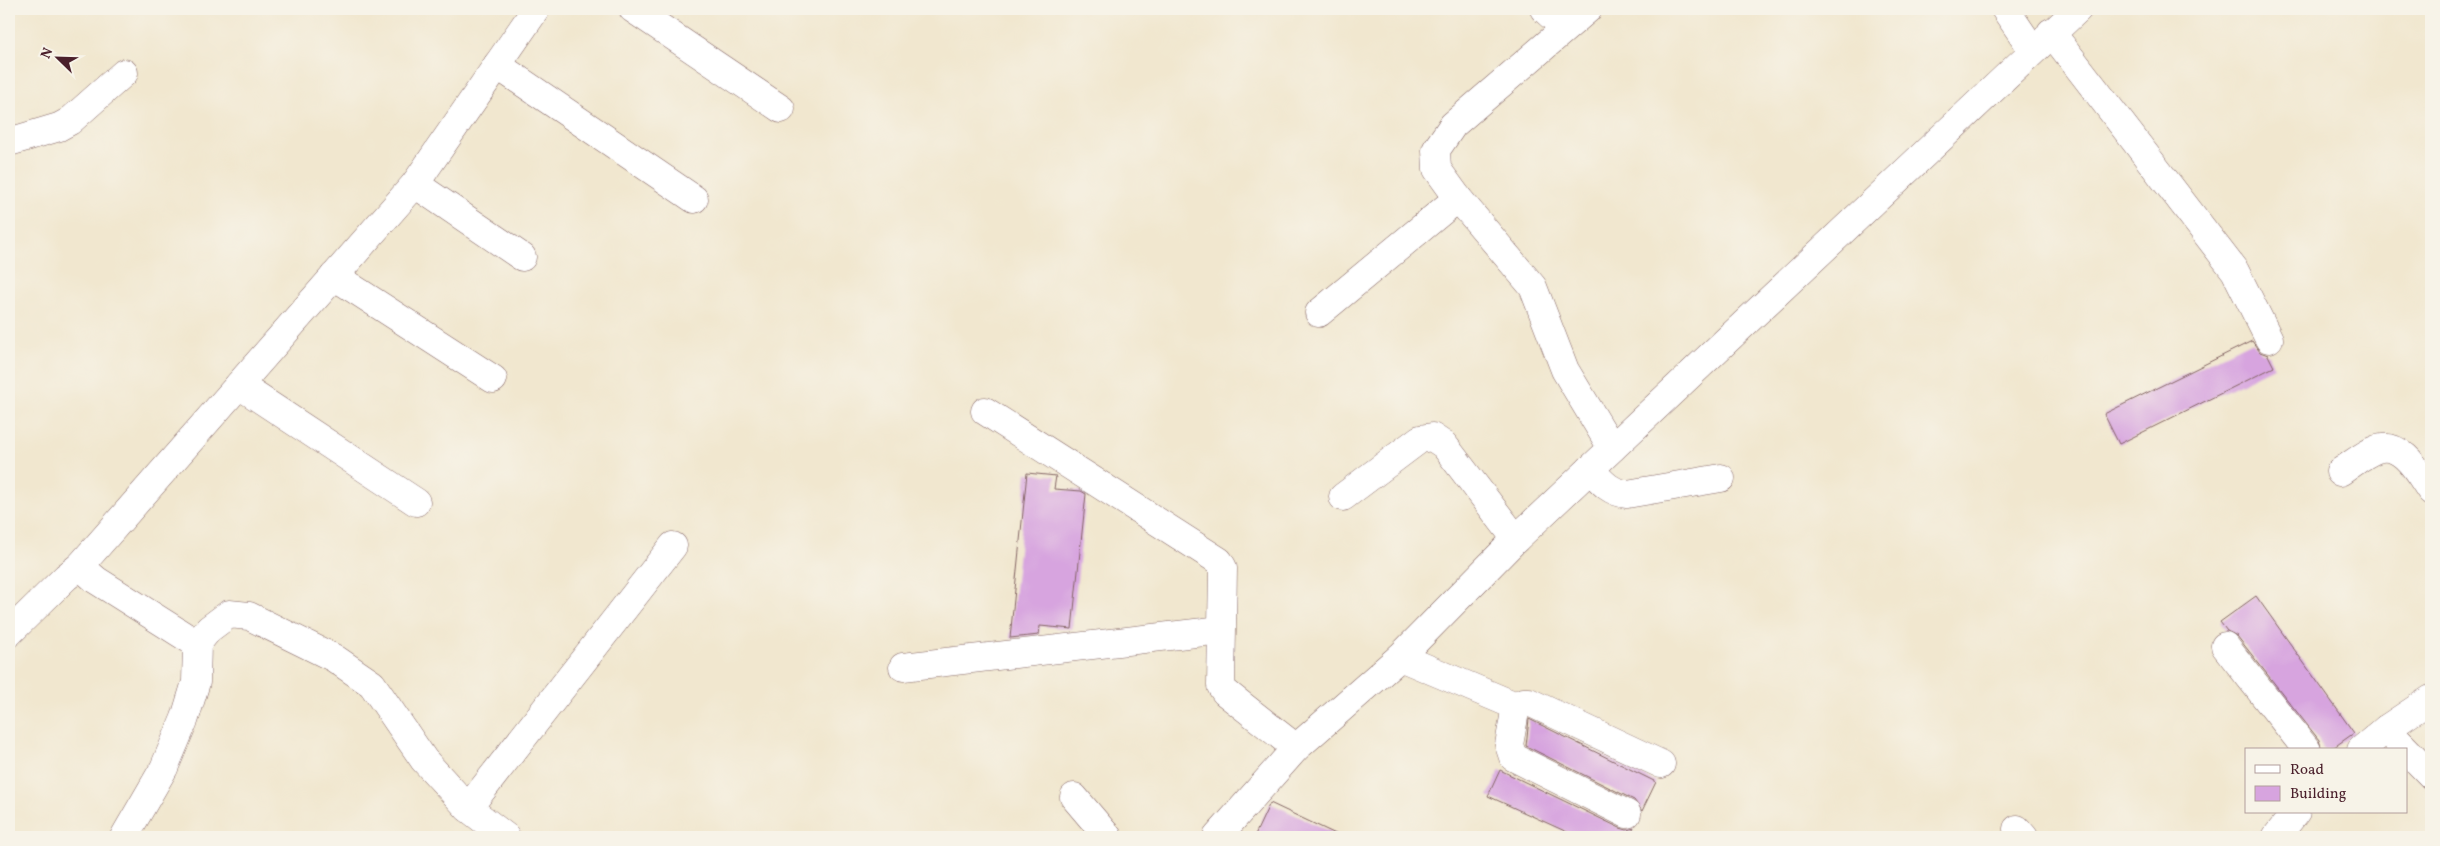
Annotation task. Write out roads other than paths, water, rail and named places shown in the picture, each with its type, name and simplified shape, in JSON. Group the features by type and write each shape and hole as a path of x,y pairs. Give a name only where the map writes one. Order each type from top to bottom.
{"street":[{"path":"9,634 66,577 80,566 415,184 536,9"},
{"path":"633,9 781,109"},
{"path":"1544,9 1564,27"},
{"path":"1588,9 1564,27 1453,125 1436,150 1437,169 1458,198 1533,287 1565,370 1612,448"},
{"path":"2005,9 2042,41 2235,271 2269,339"},
{"path":"1217,837 1296,748 1400,657 1516,539 2078,9"},
{"path":"497,65 694,199"},
{"path":"9,142 59,127 70,121 124,73"},
{"path":"415,184 522,257"},
{"path":"1319,313 1458,198"},
{"path":"334,276 493,379"},
{"path":"239,385 416,502"},
{"path":"985,411 1219,561 1223,568 1221,686 1225,692 1296,748"},
{"path":"1343,497 1420,439 1432,437 1444,445 1516,539"},
{"path":"2340,472 2376,449 2392,448 2406,457 2431,491"},
{"path":"1590,469 1609,489 1616,493 1627,494 1721,478"},
{"path":"468,808 673,546"},
{"path":"80,566 96,580 197,644"},
{"path":"124,837 164,768 185,718 196,682 197,644 209,629 229,614 249,616 334,658 372,684 424,760 468,808 506,837"},
{"path":"903,667 1221,630"},
{"path":"2225,646 2305,748"},
{"path":"1400,657 1516,706"},
{"path":"2363,748 2386,729 2431,699"},
{"path":"1516,706 1523,702 1529,702 1661,764"},
{"path":"1516,706 1509,745 1513,757 1627,814"},
{"path":"2386,729 2405,748"},
{"path":"2408,751 2431,775"},
{"path":"1074,797 1108,837"},
{"path":"2276,837 2294,814"}]}
